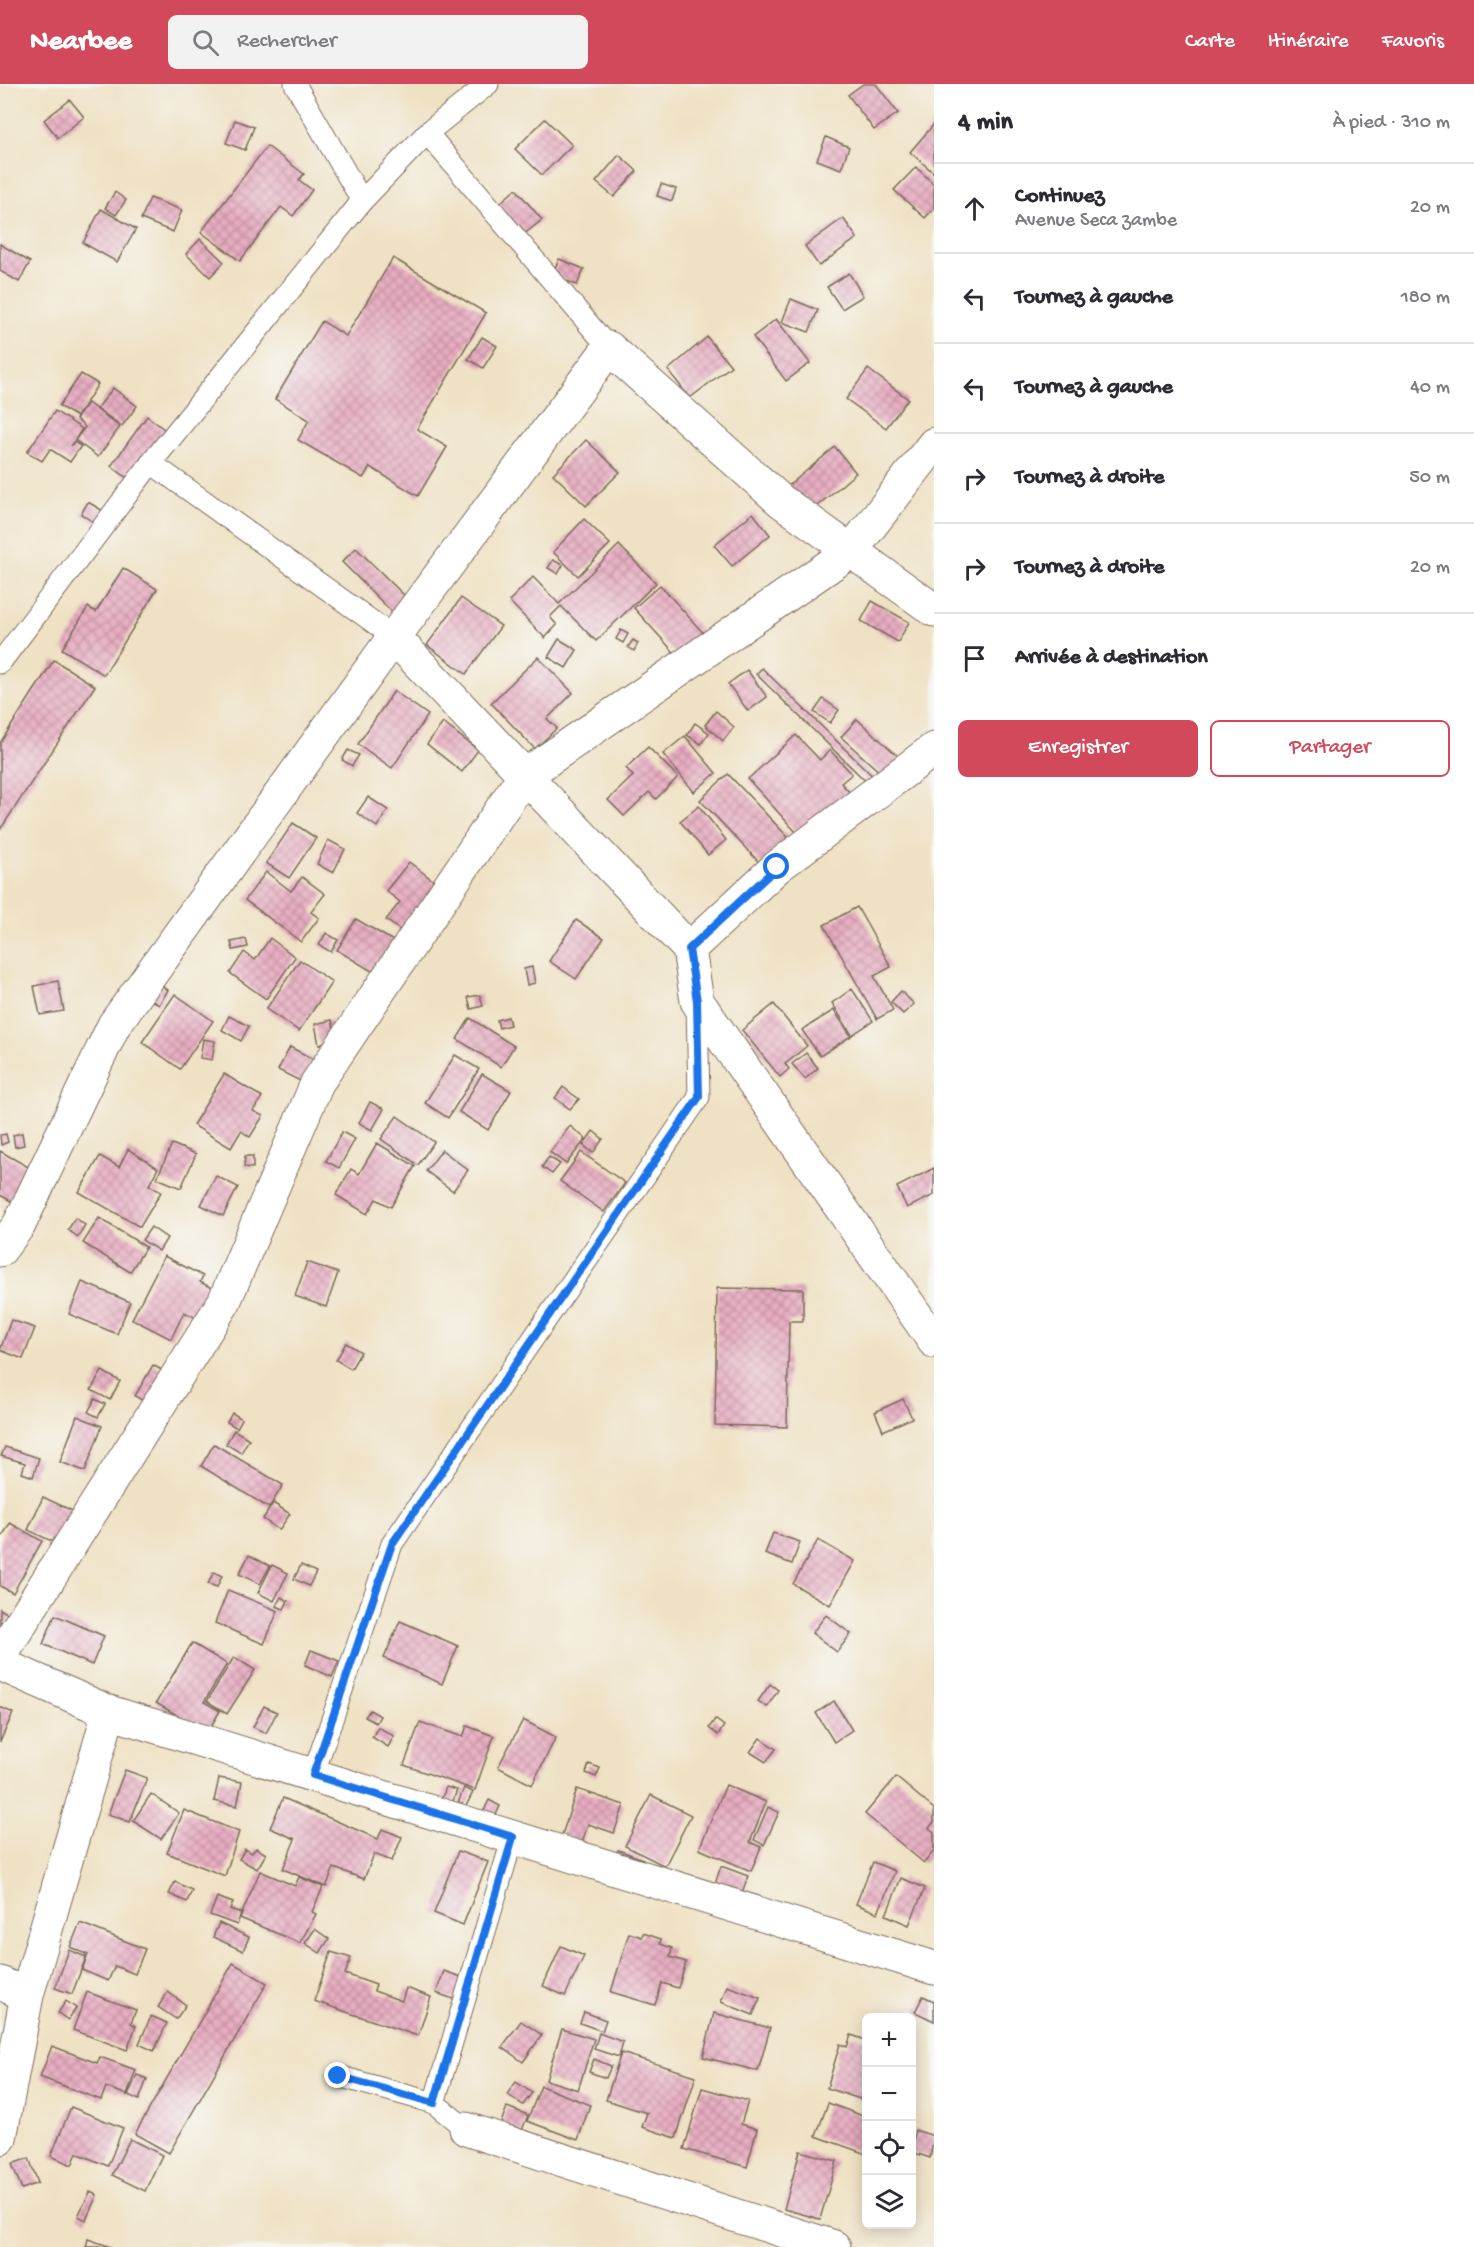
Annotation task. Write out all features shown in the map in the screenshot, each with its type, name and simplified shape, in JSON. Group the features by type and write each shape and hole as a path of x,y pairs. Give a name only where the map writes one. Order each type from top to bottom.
{"street":[{"path":"0,1250 19,1225 114,1025 394,637 609,348 782,501 934,610"},
{"path":"0,1656 224,1302 317,1083 524,776 851,551 934,444"},
{"path":"394,637 689,949 697,1001 934,1341"},
{"path":"689,949 777,867 934,749"},
{"path":"0,1664 109,1712 934,1968"},
{"path":"0,2138 14,1989 109,1712"},
{"path":"466,2129 834,2247"}],"lane":[{"path":"295,84 362,201"},
{"path":"0,663 151,463 362,201 427,133 483,86"},
{"path":"427,133 609,348"},
{"path":"151,463 394,637"},
{"path":"313,1775 392,1544 699,1097 697,1001"},
{"path":"434,2103 513,1837"},
{"path":"338,2076 434,2103 466,2129"}],"building":[{"path":"863,84 876,84 898,113 874,130 848,95"},
{"path":"70,100 84,117 58,138 44,120"},
{"path":"545,119 572,145 542,175 515,149"},
{"path":"235,120 254,127 245,150 226,143"},
{"path":"934,124 934,173 910,152"},
{"path":"826,137 849,147 841,169 817,160"},
{"path":"267,146 304,174 299,180 312,190 293,216 281,207 240,261 201,232"},
{"path":"619,155 637,171 614,197 596,182"},
{"path":"916,167 934,184 934,208 925,218 894,190"},
{"path":"661,184 676,189 672,201 657,196"},
{"path":"516,189 542,220 518,239 493,209"},
{"path":"115,192 126,200 116,215 105,208"},
{"path":"150,198 182,210 173,232 141,219"},
{"path":"101,209 136,229 117,262 83,243"},
{"path":"843,218 857,238 819,266 805,246"},
{"path":"200,239 224,262 210,277 186,254"},
{"path":"0,244 30,262 19,282 0,271"},
{"path":"393,258 486,313 417,429 447,447 418,496 370,467 363,478 298,440 309,420 275,399 322,321 346,336"},
{"path":"559,259 584,269 577,285 552,275"},
{"path":"849,273 863,296 842,309 827,287"},
{"path":"791,299 818,310 809,332 782,322"},
{"path":"776,319 810,363 786,381 753,337"},
{"path":"482,337 497,346 483,368 468,359"},
{"path":"707,337 731,366 690,398 668,370"},
{"path":"868,369 908,399 886,428 846,399"},
{"path":"81,374 98,384 77,417 59,406"},
{"path":"113,388 137,406 122,426 97,409"},
{"path":"88,403 120,427 98,457 75,440 85,427 76,419"},
{"path":"55,411 82,429 71,446 74,442 81,446 70,462 50,449 42,461 27,452"},
{"path":"147,416 177,439 141,488 111,466"},
{"path":"586,440 620,472 586,506 553,474"},
{"path":"835,447 856,473 809,513 787,487"},
{"path":"88,502 110,515 102,528 81,514"},
{"path":"753,513 770,535 732,566 714,545"},
{"path":"584,519 610,544 578,576 553,552"},
{"path":"619,545 656,583 596,641 561,606 550,617 557,625 545,638 509,601 533,577 559,604"},
{"path":"356,548 406,597 392,612 342,562"},
{"path":"553,560 563,565 558,574 548,568"},
{"path":"123,568 157,589 104,675 62,649 88,607 96,612"},
{"path":"660,585 714,645 689,669 634,608"},
{"path":"461,598 501,626 466,674 427,645"},
{"path":"872,601 909,622 898,642 861,621"},
{"path":"621,630 628,634 623,643 616,639"},
{"path":"559,639 577,650 566,668 548,657"},
{"path":"633,640 638,643 634,651 628,647"},
{"path":"538,657 573,693 547,719 557,728 535,749 491,703"},
{"path":"54,660 95,686 0,830 0,743"},
{"path":"762,668 891,794 885,800 756,674"},
{"path":"747,670 767,697 748,711 728,684"},
{"path":"394,691 428,715 392,768 358,744"},
{"path":"823,699 839,710 830,723 814,712"},
{"path":"716,711 734,727 723,741 705,725"},
{"path":"857,719 910,767 894,785 841,737"},
{"path":"443,723 478,750 462,772 427,744"},
{"path":"695,723 709,733 701,744 687,735"},
{"path":"796,735 820,760 830,750 852,774 841,783 863,807 814,852 748,779"},
{"path":"685,736 716,773 694,792 663,754"},
{"path":"648,747 678,777 656,799 649,792 624,816 608,800 633,776 626,768"},
{"path":"348,750 359,755 352,766 342,760"},
{"path":"728,774 802,852 774,878 700,800"},
{"path":"368,797 388,810 377,827 357,813"},
{"path":"699,806 726,840 708,855 680,821"},
{"path":"293,823 316,838 289,878 266,863"},
{"path":"328,840 345,849 333,873 317,864"},
{"path":"409,862 452,895 416,942 386,920 400,902 386,891"},
{"path":"266,872 291,891 302,877 325,894 311,912 319,918 301,942 245,900"},
{"path":"857,907 891,967 874,976 893,1010 877,1019 824,925"},
{"path":"356,919 402,946 383,978 337,950"},
{"path":"576,920 604,938 576,979 549,961"},
{"path":"326,933 338,940 331,952 319,945"},
{"path":"270,938 295,957 266,999 230,973 244,952 255,960"},
{"path":"246,939 248,947 233,950 231,942"},
{"path":"300,960 332,982 299,1031 266,1009"},
{"path":"532,967 535,983 527,985 524,969"},
{"path":"58,981 64,1011 40,1015 34,986"},
{"path":"155,982 168,990 159,1005 146,997"},
{"path":"852,989 873,1021 852,1035 832,1003"},
{"path":"901,991 914,1004 903,1014 891,1002"},
{"path":"175,994 213,1021 180,1069 142,1042"},
{"path":"480,995 483,1006 471,1009 468,997"},
{"path":"774,1004 807,1046 785,1064 789,1069 780,1077 742,1030"},
{"path":"834,1010 851,1036 820,1056 802,1030"},
{"path":"229,1016 249,1026 241,1041 222,1030"},
{"path":"508,1017 510,1025 499,1028 497,1020"},
{"path":"470,1018 514,1046 501,1067 457,1039"},
{"path":"332,1020 337,1041 319,1045 315,1024"},
{"path":"203,1039 215,1041 212,1060 200,1058"},
{"path":"290,1047 321,1063 310,1086 278,1070"},
{"path":"806,1053 818,1068 805,1079 792,1064"},
{"path":"455,1055 479,1069 448,1118 425,1103"},
{"path":"224,1074 262,1097 253,1111 263,1116 250,1137 241,1131 231,1148 193,1125"},
{"path":"482,1074 511,1091 488,1130 459,1112"},
{"path":"563,1087 579,1099 570,1109 555,1098"},
{"path":"370,1102 384,1109 372,1130 359,1123"},
{"path":"397,1116 434,1142 418,1165 381,1139"},
{"path":"570,1126 586,1139 566,1164 550,1152"},
{"path":"593,1131 603,1139 593,1153 583,1145"},
{"path":"342,1132 355,1139 339,1168 326,1161"},
{"path":"22,1133 24,1145 15,1147 13,1135"},
{"path":"6,1134 8,1142 1,1145 0,1135"},
{"path":"377,1143 415,1166 391,1207 376,1199 367,1214 336,1195 351,1169 359,1174"},
{"path":"172,1144 196,1154 181,1188 157,1178"},
{"path":"128,1149 158,1168 149,1185 161,1192 140,1227 79,1192 100,1156 119,1167"},
{"path":"442,1150 468,1170 453,1191 426,1171"},
{"path":"0,1151 39,1173 20,1206 0,1195"},
{"path":"581,1152 625,1183 604,1212 560,1181"},
{"path":"245,1156 253,1156 253,1168 244,1167"},
{"path":"549,1157 560,1164 552,1174 542,1167"},
{"path":"934,1168 934,1195 907,1208 897,1187"},
{"path":"216,1176 238,1187 223,1216 201,1205"},
{"path":"75,1218 85,1225 78,1237 68,1230"},
{"path":"99,1218 146,1247 130,1272 83,1243"},
{"path":"151,1227 167,1238 159,1251 142,1240"},
{"path":"164,1256 203,1276 200,1282 214,1289 199,1319 184,1312 171,1339 132,1319"},
{"path":"307,1262 338,1273 326,1307 295,1296"},
{"path":"82,1282 130,1302 117,1334 69,1314"},
{"path":"717,1288 803,1289 803,1321 789,1321 787,1427 715,1425"},
{"path":"11,1320 35,1328 23,1359 0,1350"},
{"path":"346,1343 361,1352 351,1369 336,1360"},
{"path":"153,1365 180,1381 162,1412 135,1396"},
{"path":"102,1371 120,1381 110,1400 91,1390"},
{"path":"95,1399 105,1404 98,1417 88,1412"},
{"path":"903,1399 912,1418 883,1431 875,1412"},
{"path":"232,1413 242,1419 237,1428 227,1422"},
{"path":"77,1416 102,1426 85,1471 60,1462"},
{"path":"234,1430 249,1439 241,1453 226,1444"},
{"path":"214,1444 283,1485 269,1508 201,1466"},
{"path":"5,1447 39,1458 33,1477 22,1473 25,1463 1,1456"},
{"path":"43,1497 96,1522 81,1555 28,1530"},
{"path":"273,1503 290,1514 279,1530 263,1519"},
{"path":"10,1523 42,1541 13,1593 0,1586 0,1540"},
{"path":"773,1533 800,1542 792,1564 765,1554"},
{"path":"818,1540 855,1561 830,1605 793,1584"},
{"path":"249,1555 270,1566 260,1584 239,1574"},
{"path":"272,1565 288,1573 274,1601 258,1593"},
{"path":"301,1565 316,1572 309,1586 294,1579"},
{"path":"214,1572 222,1576 217,1587 208,1584"},
{"path":"228,1590 278,1611 264,1644 215,1623"},
{"path":"281,1597 288,1601 284,1609 276,1606"},
{"path":"0,1609 12,1616 0,1633"},
{"path":"55,1615 104,1636 92,1665 43,1644"},
{"path":"826,1615 851,1634 837,1652 812,1633"},
{"path":"400,1621 458,1646 442,1684 384,1658"},
{"path":"192,1643 227,1664 204,1702 220,1711 207,1733 156,1703"},
{"path":"311,1650 339,1661 332,1677 305,1665"},
{"path":"234,1657 255,1670 227,1714 207,1701"},
{"path":"770,1684 778,1690 767,1707 758,1701"},
{"path":"834,1701 852,1730 834,1742 816,1713"},
{"path":"264,1706 277,1712 266,1733 253,1727"},
{"path":"0,1707 13,1713 0,1742"},
{"path":"370,1710 380,1716 376,1723 365,1717"},
{"path":"715,1719 724,1726 718,1735 709,1728"},
{"path":"523,1720 556,1737 532,1785 498,1767"},
{"path":"420,1722 463,1737 467,1726 494,1736 475,1790 404,1765"},
{"path":"378,1727 394,1736 388,1747 372,1737"},
{"path":"760,1738 776,1749 766,1762 750,1752"},
{"path":"589,1764 600,1768 596,1777 586,1773"},
{"path":"125,1770 147,1778 130,1822 108,1814"},
{"path":"896,1777 934,1809 934,1822 929,1828 934,1832 934,1851 924,1863 865,1814"},
{"path":"219,1778 242,1782 237,1806 214,1801"},
{"path":"726,1785 766,1802 750,1842 761,1847 751,1871 699,1849"},
{"path":"446,1787 457,1790 452,1804 441,1801"},
{"path":"464,1788 473,1792 466,1806 458,1803"},
{"path":"577,1789 624,1805 614,1833 588,1824 582,1843 562,1835"},
{"path":"151,1794 179,1813 161,1839 133,1821"},
{"path":"651,1795 691,1815 665,1866 625,1846"},
{"path":"283,1798 378,1839 382,1829 402,1837 392,1861 374,1854 364,1879 334,1868 326,1887 283,1869 295,1839 270,1828"},
{"path":"489,1800 500,1806 494,1819 483,1813"},
{"path":"768,1807 779,1812 764,1845 754,1840"},
{"path":"184,1810 239,1832 225,1876 167,1853"},
{"path":"256,1848 266,1854 257,1869 239,1859 245,1849 252,1853"},
{"path":"618,1850 643,1859 639,1871 613,1862"},
{"path":"458,1851 488,1862 463,1925 434,1913"},
{"path":"873,1862 895,1871 878,1913 856,1904"},
{"path":"721,1866 748,1876 742,1893 715,1884"},
{"path":"260,1871 295,1886 299,1877 323,1887 312,1912 316,1914 300,1943 240,1918"},
{"path":"901,1878 925,1888 909,1925 886,1915"},
{"path":"175,1882 192,1890 187,1902 169,1894"},
{"path":"217,1897 233,1903 230,1909 241,1913 237,1925 210,1915"},
{"path":"80,1923 145,1949 135,1974 115,1966 108,1981 82,1970 88,1955 70,1947"},
{"path":"219,1923 249,1937 243,1951 213,1937"},
{"path":"315,1929 329,1939 320,1953 305,1943"},
{"path":"629,1933 642,1937 643,1933 661,1939 660,1944 672,1948 670,1957 686,1962 678,1988 662,1983 655,2005 611,1992"},
{"path":"561,1946 584,1956 565,1996 543,1986"},
{"path":"69,1950 86,1957 72,1994 55,1988"},
{"path":"331,1952 351,1958 345,1974 376,1985 374,1991 402,2001 406,1988 431,1997 418,2036 314,2001"},
{"path":"233,1963 267,1983 169,2153 135,2134"},
{"path":"444,1971 470,1980 462,2002 436,1993"},
{"path":"727,1986 760,1998 753,2015 721,2002"},
{"path":"87,1992 136,2010 131,2023 136,2026 127,2050 73,2030"},
{"path":"168,1992 186,2005 176,2019 158,2007"},
{"path":"923,1996 934,2001 934,2021 915,2012"},
{"path":"66,2001 76,2008 68,2020 58,2013"},
{"path":"584,2012 606,2020 602,2031 580,2023"},
{"path":"714,2013 770,2028 758,2071 703,2057"},
{"path":"151,2016 167,2023 154,2051 139,2044"},
{"path":"521,2021 542,2035 523,2062 502,2047"},
{"path":"562,2029 594,2039 578,2090 546,2080"},
{"path":"599,2033 623,2042 619,2057 594,2049"},
{"path":"851,2035 862,2039 862,2100 827,2088 840,2044 847,2047"},
{"path":"52,2046 97,2063 100,2057 136,2070 127,2095 106,2087 101,2100 40,2077"},
{"path":"621,2053 696,2076 676,2138 642,2127 647,2113 606,2100"},
{"path":"594,2059 611,2066 606,2078 589,2072"},
{"path":"137,2075 147,2079 139,2100 128,2095"},
{"path":"516,2082 532,2093 523,2105 507,2094"},
{"path":"541,2086 590,2105 578,2140 527,2121"},
{"path":"702,2088 748,2101 741,2124 757,2129 747,2167 684,2149"},
{"path":"828,2103 862,2116 862,2153 816,2136"},
{"path":"71,2107 123,2128 108,2166 77,2153 72,2165 51,2156"},
{"path":"507,2107 528,2115 519,2138 498,2130"},
{"path":"916,2130 934,2136 930,2158 916,2153"},
{"path":"130,2139 162,2155 145,2191 112,2175"},
{"path":"800,2151 837,2161 820,2219 784,2209"},
{"path":"29,2158 38,2183 22,2189 12,2164"},
{"path":"90,2192 97,2195 86,2220 78,2216"},
{"path":"88,2239 111,2247 86,2247"}],"route":[{"path":"338,2076 434,2103 513,1837 313,1775 392,1544 699,1097 697,1001 689,949 777,867"}]}
